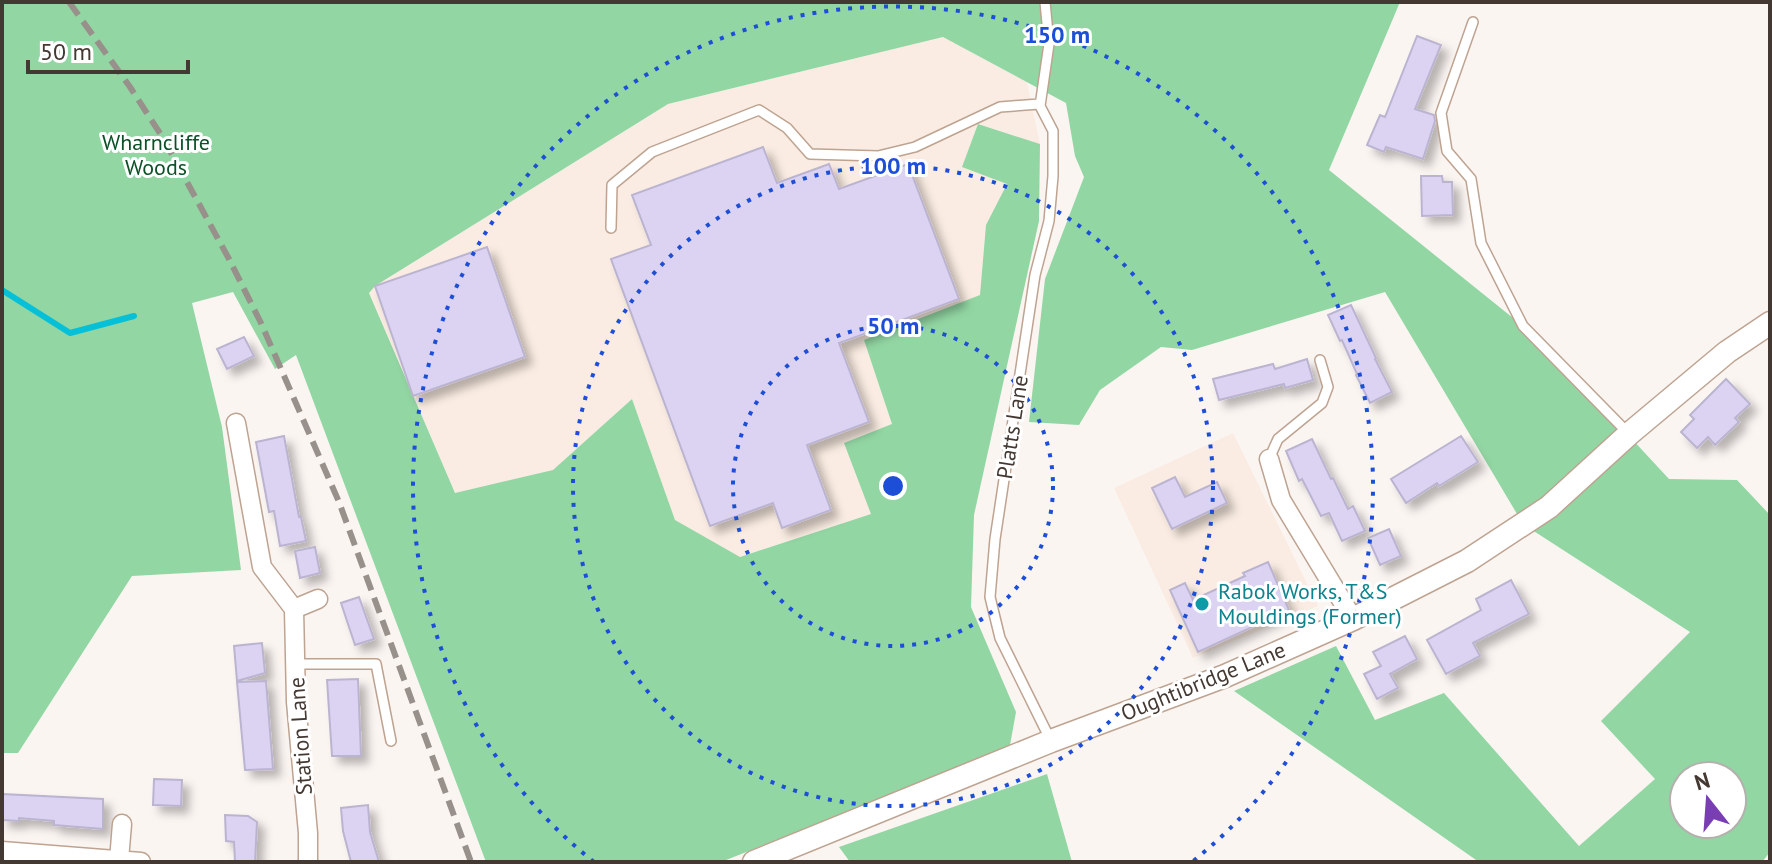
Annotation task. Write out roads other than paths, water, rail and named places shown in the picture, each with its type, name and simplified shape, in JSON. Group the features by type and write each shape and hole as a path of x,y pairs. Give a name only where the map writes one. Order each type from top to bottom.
{"street":[{"name":"Oughtibridge Lane","path":"754,862 1051,741 1225,676 1353,619 1467,561 1549,507 1629,434 1727,352 1770,323"},
{"path":"236,423 262,567 294,609 318,599"},
{"path":"1269,459 1281,500 1353,619"},
{"name":"Station Lane","path":"294,609 296,702 308,862"},
{"path":"119,860 122,824"},
{"path":"2,851 141,862"}],"lane":[{"path":"611,228 612,185 652,152 759,110 787,128 810,154 878,156 915,147 1000,107 1040,106 1049,44 1045,2"},
{"path":"1473,22 1441,113 1447,151 1471,179 1481,243 1523,326 1629,434"},
{"name":"Platts Lane","path":"1040,106 1053,131 1049,221 1035,275 995,539 990,597 1000,638 1051,741"},
{"path":"1269,459 1278,439 1322,403 1328,387 1320,360"},
{"path":"295,664 376,664 391,741"}],"waterway":[{"path":"2,290 70,333 134,316"}],"railway":[{"path":"69,2 163,138 261,323 339,502 471,862"}],"place":[{"name":"Rabok Works, T&S Mouldings (Former)","path":"1202,604"}],"park label":[{"name":"Wharncliffe Woods","path":"156,154"}]}
